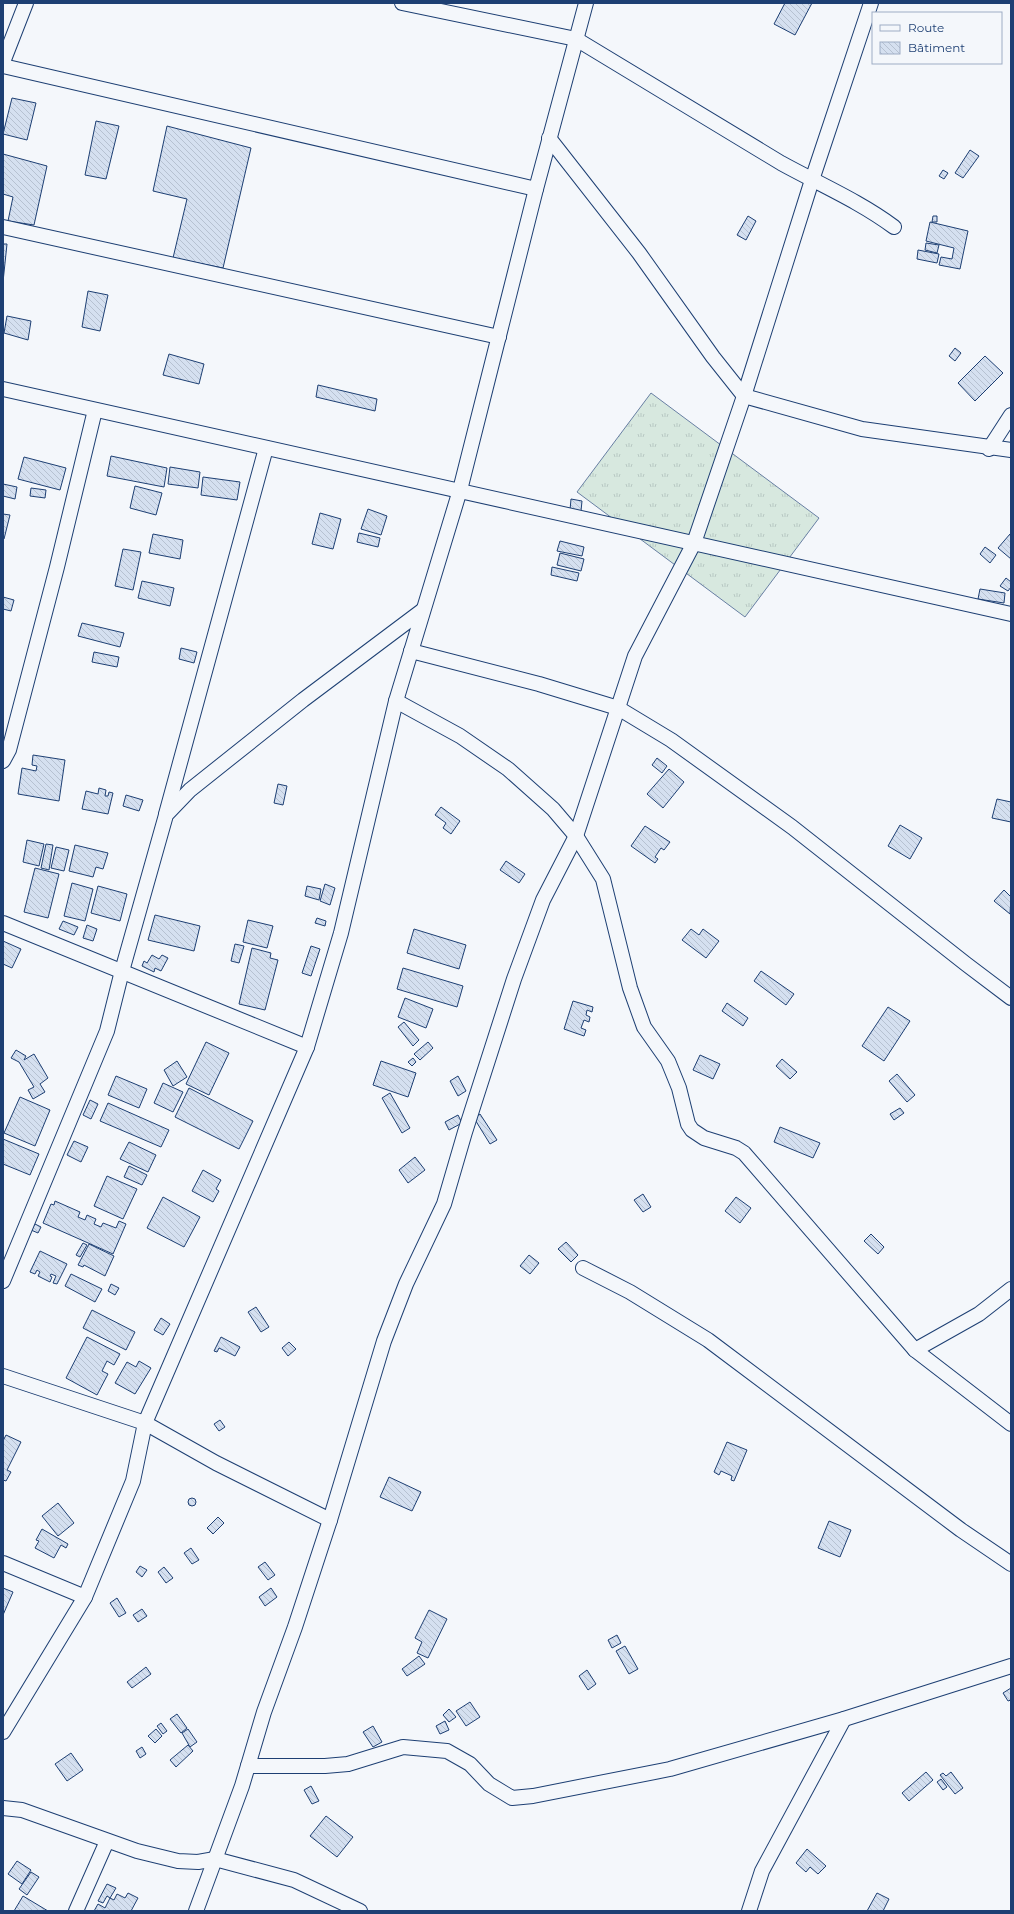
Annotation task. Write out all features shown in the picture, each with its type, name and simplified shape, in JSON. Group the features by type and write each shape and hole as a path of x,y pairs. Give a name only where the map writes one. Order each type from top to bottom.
{"street":[{"path":"3,62 26,3"},
{"path":"402,3 576,39 642,77 715,124 812,180 849,197 894,227"},
{"path":"3,1732 85,1597 133,1481 145,1423 307,1047 341,933 396,701 460,490 549,138 586,3"},
{"path":"196,1911 248,1766 264,1712 295,1627 330,1520 384,1341 406,1284 444,1204 465,1132 514,979 543,900 576,836 635,656 694,543 744,396 812,180 871,3"},
{"path":"3,66 536,189"},
{"path":"549,138 639,253 713,357 744,396 862,428 1011,450"},
{"path":"3,227 499,337"},
{"path":"3,389 1011,614"},
{"path":"3,761 9,750 58,567 95,410"},
{"path":"990,448 1011,415"},
{"path":"3,1281 107,1031 122,971 266,448"},
{"path":"166,815 190,790 303,700 423,610"},
{"path":"411,651 539,684 618,708 671,740 792,827 1011,998"},
{"path":"396,701 460,736 508,769 552,809 576,836 603,879 630,988 644,1027 668,1061 679,1088 688,1124 704,1138 736,1148 744,1153 915,1350 1011,1424"},
{"path":"3,923 307,1047"},
{"path":"583,1268 630,1292 708,1340 961,1530 1011,1564"},
{"path":"915,1350 979,1314 1011,1288"},
{"path":"3,1376 145,1423 216,1464 330,1520"},
{"path":"3,1563 85,1597"},
{"path":"248,1766 325,1766 348,1764 403,1747 447,1751 470,1764 489,1784 512,1798 569,1790 670,1770 844,1719 1011,1666"},
{"path":"749,1911 762,1871 844,1719"},
{"path":"3,1808 22,1810 107,1841 138,1851 178,1861 198,1862 215,1859 294,1880 360,1911"},
{"path":"76,1911 107,1841"}],"green space":[{"path":"651,393 819,518 745,617 577,492"}],"building":[{"path":"785,3 812,3 795,35 774,24"},
{"path":"12,98 36,103 27,140 3,134"},
{"path":"96,121 119,126 106,179 85,175"},
{"path":"167,126 251,148 223,268 173,258 187,199 153,191"},
{"path":"970,150 979,156 963,178 955,173"},
{"path":"3,154 47,166 34,225 8,221 13,197 3,194"},
{"path":"943,170 948,173 944,179 939,176"},
{"path":"748,216 756,221 746,240 737,235"},
{"path":"933,216 937,216 937,222 932,222"},
{"path":"930,222 968,231 960,269 939,265 941,257 952,259 954,248 926,241"},
{"path":"926,243 939,245 937,253 925,250"},
{"path":"3,244 7,244 3,282"},
{"path":"918,250 939,254 937,263 917,259"},
{"path":"88,291 108,295 100,331 82,327"},
{"path":"7,316 31,321 28,340 4,333"},
{"path":"955,348 961,353 955,361 949,356"},
{"path":"169,354 204,364 199,384 163,375"},
{"path":"985,356 1003,373 975,401 958,383"},
{"path":"318,385 377,399 375,411 316,397"},
{"path":"111,456 167,468 164,487 107,476"},
{"path":"24,457 66,468 60,490 18,479"},
{"path":"170,467 200,472 198,488 168,484"},
{"path":"203,477 240,482 237,500 201,495"},
{"path":"3,484 17,487 15,499 3,496"},
{"path":"135,486 162,493 156,515 130,508"},
{"path":"31,488 46,490 45,498 30,496"},
{"path":"571,499 582,501 581,511 570,510"},
{"path":"368,509 387,516 381,535 361,529"},
{"path":"320,513 341,519 333,549 312,544"},
{"path":"3,514 10,515 4,539 3,539"},
{"path":"359,533 380,538 378,547 357,542"},
{"path":"153,534 183,540 180,559 149,553"},
{"path":"1010,534 1011,535 1011,559 998,548"},
{"path":"560,541 584,547 582,556 557,551"},
{"path":"985,547 996,555 990,563 980,554"},
{"path":"123,549 141,552 133,590 115,586"},
{"path":"560,553 584,559 581,571 557,565"},
{"path":"552,567 579,573 577,581 551,575"},
{"path":"1006,578 1011,582 1011,587 1008,591 1000,586"},
{"path":"142,581 174,588 170,606 138,598"},
{"path":"980,589 1005,593 1004,603 978,599"},
{"path":"3,597 14,600 11,611 3,609"},
{"path":"82,623 124,633 120,647 78,636"},
{"path":"181,648 197,652 194,663 179,659"},
{"path":"94,652 119,657 117,667 92,662"},
{"path":"33,755 65,760 59,801 18,794 22,768 36,771 37,766 32,765"},
{"path":"657,758 667,766 662,773 652,765"},
{"path":"669,769 684,782 663,808 647,794"},
{"path":"278,784 287,786 283,805 274,803"},
{"path":"99,788 106,790 105,796 108,796 109,792 113,793 108,814 82,809 86,791 98,794"},
{"path":"126,795 143,800 139,811 123,806"},
{"path":"997,799 1011,802 1011,822 992,818"},
{"path":"441,807 460,821 451,834 443,828 446,823 435,815"},
{"path":"900,825 922,838 910,859 888,846"},
{"path":"645,826 670,842 664,850 661,848 655,857 658,859 655,863 631,846"},
{"path":"27,840 44,844 39,866 23,862"},
{"path":"46,844 53,845 49,870 41,868"},
{"path":"75,845 108,853 103,869 96,867 93,877 69,871"},
{"path":"56,847 69,850 64,871 51,868"},
{"path":"506,861 525,874 519,883 500,870"},
{"path":"35,868 59,874 48,918 24,912"},
{"path":"72,883 93,889 85,921 64,916"},
{"path":"325,884 335,888 330,905 320,901"},
{"path":"98,886 127,894 120,921 91,913"},
{"path":"307,886 321,889 319,900 305,896"},
{"path":"1004,890 1011,897 1010,914 994,901"},
{"path":"155,915 200,926 194,951 148,940"},
{"path":"317,918 326,921 325,926 315,923"},
{"path":"248,920 273,926 267,948 243,942"},
{"path":"63,921 78,927 74,935 59,929"},
{"path":"87,925 97,929 93,941 83,938"},
{"path":"414,929 466,945 459,969 407,953"},
{"path":"691,929 699,935 703,929 719,941 706,958 682,940"},
{"path":"3,941 21,949 12,968 3,964"},
{"path":"235,944 244,946 239,963 231,961"},
{"path":"311,946 320,949 311,976 302,973"},
{"path":"252,948 271,953 270,958 278,960 265,1010 239,1004"},
{"path":"152,955 159,959 162,955 168,958 161,971 155,968 154,972 142,966 144,961 147,963"},
{"path":"403,968 463,986 457,1007 397,989"},
{"path":"761,971 794,994 786,1005 754,981"},
{"path":"405,998 433,1009 426,1028 398,1017"},
{"path":"573,1001 593,1007 592,1012 587,1010 586,1015 590,1017 589,1022 584,1020 581,1028 586,1030 584,1036 564,1029"},
{"path":"727,1003 748,1018 743,1026 722,1011"},
{"path":"888,1007 910,1021 884,1061 862,1046"},
{"path":"404,1022 419,1040 413,1046 398,1027"},
{"path":"206,1042 229,1053 209,1095 186,1084"},
{"path":"428,1042 433,1048 420,1060 414,1054"},
{"path":"16,1050 26,1056 24,1060 34,1054 48,1078 40,1084 45,1092 33,1099 28,1090 34,1087 19,1062 11,1058"},
{"path":"700,1055 720,1064 713,1079 693,1070"},
{"path":"413,1058 416,1062 412,1066 408,1062"},
{"path":"782,1059 797,1072 790,1079 776,1066"},
{"path":"177,1061 187,1077 173,1086 164,1070"},
{"path":"381,1061 416,1073 408,1097 373,1085"},
{"path":"897,1074 915,1095 907,1102 889,1081"},
{"path":"116,1076 147,1089 139,1108 108,1095"},
{"path":"458,1076 466,1091 458,1096 450,1081"},
{"path":"163,1083 183,1092 173,1112 154,1103"},
{"path":"189,1088 253,1121 239,1149 175,1117"},
{"path":"390,1093 410,1128 402,1133 382,1098"},
{"path":"20,1097 50,1110 35,1146 4,1133"},
{"path":"90,1100 98,1104 91,1119 83,1115"},
{"path":"108,1103 169,1130 161,1147 100,1121"},
{"path":"900,1108 904,1113 894,1120 890,1114"},
{"path":"480,1114 497,1140 490,1144 474,1118"},
{"path":"458,1115 462,1123 449,1130 445,1122"},
{"path":"780,1127 820,1143 813,1158 774,1142"},
{"path":"3,1139 39,1154 30,1175 3,1164"},
{"path":"74,1141 88,1147 81,1162 67,1155"},
{"path":"129,1142 156,1155 148,1172 120,1159"},
{"path":"415,1157 425,1170 408,1183 399,1170"},
{"path":"129,1166 147,1175 142,1185 124,1177"},
{"path":"203,1170 221,1180 216,1189 219,1191 213,1202 192,1191"},
{"path":"107,1176 137,1189 123,1219 94,1206"},
{"path":"643,1194 651,1207 643,1212 634,1200"},
{"path":"163,1197 200,1217 184,1247 147,1228"},
{"path":"736,1197 751,1208 740,1223 725,1211"},
{"path":"55,1201 80,1212 78,1217 85,1220 87,1215 96,1219 94,1224 101,1227 103,1223 116,1228 119,1221 126,1224 113,1254 43,1223 51,1204 54,1205"},
{"path":"35,1224 41,1227 38,1233 31,1230"},
{"path":"871,1234 884,1247 878,1254 864,1241"},
{"path":"566,1242 578,1255 571,1262 558,1249"},
{"path":"83,1243 87,1245 80,1257 76,1255"},
{"path":"89,1244 114,1256 105,1276 84,1265 83,1267 78,1265"},
{"path":"40,1251 67,1264 57,1284 53,1283 56,1276 51,1274 50,1276 52,1277 50,1282 38,1276 40,1272 37,1270 35,1274 30,1272"},
{"path":"529,1255 539,1263 530,1274 520,1266"},
{"path":"71,1274 102,1289 95,1302 65,1286"},
{"path":"111,1284 119,1288 115,1295 108,1291"},
{"path":"256,1307 269,1327 261,1332 248,1312"},
{"path":"92,1310 135,1332 126,1350 83,1328"},
{"path":"161,1318 170,1324 163,1335 154,1330"},
{"path":"87,1337 120,1354 114,1365 107,1361 102,1371 108,1374 97,1395 66,1378"},
{"path":"221,1337 240,1347 235,1356 219,1348 217,1352 214,1351"},
{"path":"289,1342 296,1349 288,1356 282,1348"},
{"path":"139,1361 151,1368 135,1394 115,1383 127,1362 136,1367"},
{"path":"220,1420 225,1427 219,1431 214,1424"},
{"path":"6,1435 21,1442 7,1470 11,1472 6,1481 3,1480 3,1441"},
{"path":"727,1442 747,1450 734,1481 731,1480 732,1476 721,1471 719,1475 714,1472"},
{"path":"389,1477 421,1492 412,1511 380,1497"},
{"path":"190,1498 194,1498 196,1502 194,1506 190,1506 188,1504 188,1500"},
{"path":"58,1503 74,1523 58,1536 42,1516"},
{"path":"218,1517 224,1523 213,1534 207,1528"},
{"path":"829,1521 851,1530 840,1557 818,1548"},
{"path":"42,1529 68,1544 66,1548 61,1545 54,1558 35,1548 39,1541 36,1540"},
{"path":"191,1548 199,1560 192,1564 184,1553"},
{"path":"265,1562 275,1575 268,1580 258,1567"},
{"path":"140,1566 147,1570 142,1577 136,1572"},
{"path":"164,1567 173,1578 166,1583 158,1572"},
{"path":"3,1588 13,1592 3,1615"},
{"path":"271,1588 277,1597 265,1606 259,1597"},
{"path":"117,1598 126,1613 119,1617 110,1603"},
{"path":"142,1609 147,1616 138,1622 133,1615"},
{"path":"429,1610 447,1619 428,1658 417,1653 422,1642 415,1638"},
{"path":"617,1635 621,1643 612,1648 608,1640"},
{"path":"625,1646 638,1669 629,1674 616,1651"},
{"path":"419,1656 425,1664 407,1676 402,1669"},
{"path":"146,1667 151,1674 132,1688 127,1682"},
{"path":"587,1670 596,1684 588,1690 579,1676"},
{"path":"1011,1688 1011,1700 1008,1701 1003,1693"},
{"path":"470,1702 480,1717 466,1726 456,1711"},
{"path":"449,1709 456,1717 449,1722 443,1715"},
{"path":"177,1714 187,1728 181,1733 170,1719"},
{"path":"445,1721 449,1730 440,1734 436,1726"},
{"path":"161,1723 167,1731 163,1734 157,1726"},
{"path":"373,1726 382,1742 373,1747 363,1732"},
{"path":"156,1729 162,1736 155,1743 148,1736"},
{"path":"188,1729 197,1742 190,1747 182,1733"},
{"path":"188,1745 193,1751 176,1767 170,1760"},
{"path":"142,1747 146,1754 140,1758 136,1751"},
{"path":"71,1753 83,1770 67,1781 55,1764"},
{"path":"926,1772 933,1780 909,1801 902,1793"},
{"path":"951,1772 963,1788 955,1794 940,1775 943,1773 946,1776"},
{"path":"941,1779 947,1787 943,1790 937,1782"},
{"path":"311,1786 319,1801 312,1804 304,1790"},
{"path":"326,1816 353,1837 337,1857 310,1836"},
{"path":"807,1849 826,1866 818,1874 810,1867 806,1872 796,1863"},
{"path":"17,1861 31,1870 22,1884 8,1874"},
{"path":"31,1872 39,1877 27,1895 19,1889"},
{"path":"107,1884 116,1888 110,1898 107,1896 103,1903 98,1901"},
{"path":"128,1893 138,1898 131,1911 94,1911 98,1904 105,1908 110,1898 114,1900 117,1894 125,1898"},
{"path":"877,1893 889,1899 883,1911 867,1911"},
{"path":"23,1896 48,1911 14,1911"}]}
